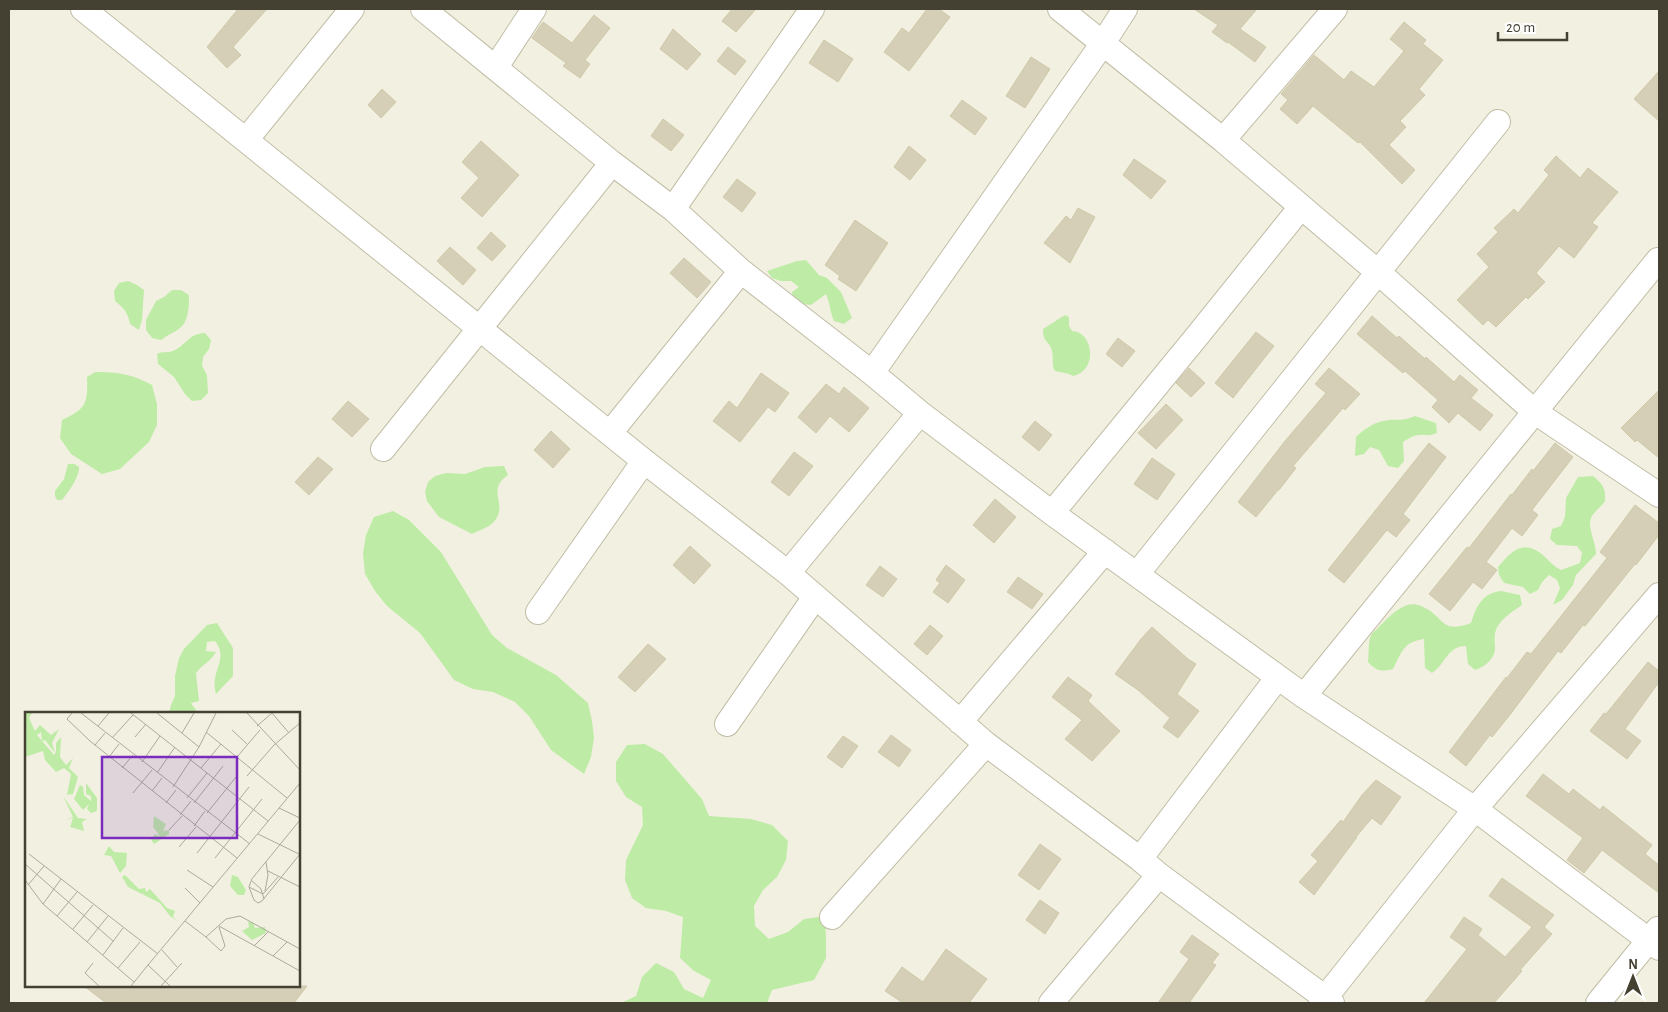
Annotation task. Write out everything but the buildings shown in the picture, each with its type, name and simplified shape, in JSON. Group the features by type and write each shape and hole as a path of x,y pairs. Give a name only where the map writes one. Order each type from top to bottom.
{"street":[{"path":"83,9 610,433 788,573 986,744 1326,1001 1475,809 1659,595"},
{"path":"246,140 352,9"},
{"path":"423,9 612,163 673,209 741,271 872,373 920,413 1052,513 1304,696 1475,809 1656,939 1598,1003"},
{"path":"496,67 534,9"},
{"path":"673,209 812,9"},
{"path":"1060,9 1223,140 1379,272 1535,412 1659,495"},
{"path":"872,373 1125,9"},
{"path":"1223,140 1335,9"},
{"path":"1137,574 1498,122"},
{"path":"384,449 612,163"},
{"path":"1052,513 1301,207"},
{"path":"1304,696 1658,260"},
{"path":"610,433 741,271"},
{"path":"788,573 920,413"},
{"path":"538,612 644,460"},
{"path":"960,722 1105,551"},
{"path":"727,724 815,597"},
{"path":"1140,859 1278,676"},
{"path":"832,917 986,744"},
{"path":"1051,1003 1159,875"}],"green space":[{"path":"806,260 819,275 827,278 841,292 852,318 844,324 834,321 826,294 811,305 793,301 792,292 799,287 791,281 781,281 772,278 767,271"},
{"path":"128,281 144,290 142,320 139,330 130,324 125,311 115,301 114,291 119,283"},
{"path":"172,290 181,290 189,295 187,318 179,329 161,340 152,338 146,330 146,320 156,301"},
{"path":"1065,315 1069,317 1069,326 1072,331 1079,333 1089,344 1089,360 1086,367 1081,373 1073,376 1055,371 1053,354 1043,333 1043,329"},
{"path":"205,333 211,340 209,349 203,357 202,366 207,375 208,393 201,400 192,401 174,377 158,364 157,354 178,349 194,335"},
{"path":"95,372 125,374 152,385 157,404 157,425 149,442 120,469 102,474 71,454 60,438 62,420 81,409 86,400 87,377"},
{"path":"1415,416 1436,423 1437,433 1411,437 1403,442 1404,461 1398,468 1388,466 1379,450 1370,447 1364,454 1355,456 1356,437 1368,427 1383,421 1406,419"},
{"path":"68,464 74,464 79,467 78,475 62,500 57,500 55,491 64,479"},
{"path":"504,466 508,475 498,486 499,513 494,522 482,530 472,534 439,517 427,501 425,492 428,482 435,476 446,473 465,474 485,467"},
{"path":"1593,476 1603,487 1605,497 1605,501 1590,520 1596,554 1576,575 1573,585 1562,600 1553,605 1560,588 1557,580 1549,575 1542,582 1538,590 1530,594 1523,587 1504,583 1499,575 1498,567 1509,555 1520,548 1532,548 1561,570 1580,563 1582,553 1577,546 1557,545 1550,539 1552,529 1561,526 1565,517 1566,498 1578,477"},
{"path":"393,511 409,520 441,552 492,635 507,648 556,675 588,703 594,738 591,757 584,774 551,750 529,716 515,702 493,692 473,689 454,680 420,633 387,606 375,591 365,574 363,553 366,535 374,517"},
{"path":"1501,591 1520,595 1522,605 1499,624 1495,633 1494,653 1491,660 1482,667 1475,670 1468,664 1466,646 1451,652 1432,673 1425,668 1424,639 1407,645 1393,669 1379,670 1368,662 1371,635 1398,610 1415,604 1428,610 1448,625 1453,627 1461,626 1471,623 1478,606 1484,598 1494,592"},
{"path":"217,623 233,648 233,676 216,694 215,679 220,660 219,648 215,641 207,642 206,651 216,652 196,673 199,701 191,703 197,712 169,712 175,696 175,676 179,658 184,649 207,625"},
{"path":"645,744 663,754 702,799 709,816 751,819 772,825 788,841 786,860 777,877 763,890 754,906 755,926 769,939 788,932 804,919 825,916 826,958 814,980 772,990 767,1003 621,1003 636,996 642,977 656,963 674,972 684,989 703,998 711,980 694,971 680,958 683,917 666,911 646,908 632,898 625,880 626,860 643,825 642,807 626,797 616,781 616,762 627,745"}]}
